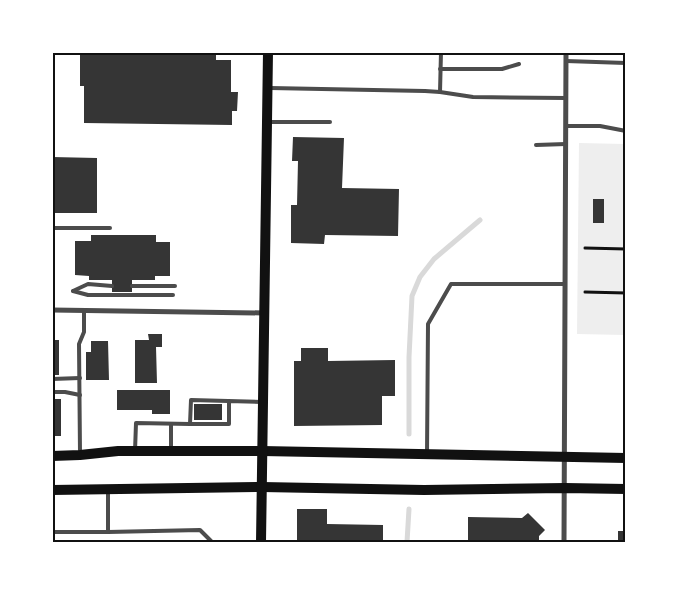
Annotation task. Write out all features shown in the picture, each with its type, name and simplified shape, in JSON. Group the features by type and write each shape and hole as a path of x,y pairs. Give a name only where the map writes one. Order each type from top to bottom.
{"main road":[{"path":"261,542 268,52"},
{"path":"52,456 118,451 262,451 626,458"},
{"path":"52,490 262,487 424,490 626,489"}],"street":[{"path":"564,542 566,52"},
{"path":"52,310 264,313"}],"lane":[{"path":"440,92 441,52"},
{"path":"566,61 626,62"},
{"path":"440,69 502,69 519,64"},
{"path":"267,88 440,92 473,97 566,98"},
{"path":"267,122 330,122"},
{"path":"566,126 600,126 626,131"},
{"path":"536,145 566,144"},
{"path":"52,228 110,228"},
{"path":"112,286 88,284 73,291 88,295 173,296"},
{"path":"427,454 428,324 451,284 565,284"},
{"path":"132,286 175,286"},
{"path":"80,455 79,344 84,332 84,311"},
{"path":"52,379 80,378"},
{"path":"52,392 80,395"},
{"path":"190,424 191,400 262,402"},
{"path":"135,451 136,423 229,424 229,401"},
{"path":"171,424 171,451"},
{"path":"108,489 108,532"},
{"path":"52,532 200,530 211,542"}],"path":[{"path":"586,248 626,249"},
{"path":"585,292 626,293"}],"shaded area":[{"path":"579,143 625,144 625,335 577,334"}],"building":[{"path":"80,52 216,52 216,60 231,60 231,92 238,92 237,111 232,111 232,125 84,123 84,86 80,86"},
{"path":"293,137 344,138 342,188 399,189 398,236 325,235 324,244 291,243 291,205 297,205 298,161 292,161"},
{"path":"52,157 97,158 97,213 52,213"},
{"path":"593,199 604,199 604,223 593,223"},
{"path":"91,235 156,235 156,242 170,242 170,276 155,276 155,280 132,280 132,292 112,292 112,280 89,280 89,276 75,275 75,241 91,241"},
{"path":"148,334 162,334 162,347 156,347 157,383 135,383 135,340 149,340"},
{"path":"52,340 59,340 59,375 52,375"},
{"path":"91,341 108,341 109,380 86,380 86,352 91,352"},
{"path":"301,348 328,348 328,361 395,360 395,396 382,396 382,425 294,426 294,361 301,361"},
{"path":"117,390 170,390 170,414 152,414 152,410 117,410"},
{"path":"52,399 61,399 61,436 52,436"},
{"path":"194,404 222,404 222,420 194,420"},
{"path":"297,509 327,509 327,524 383,525 383,542 297,542"},
{"path":"528,513 545,530 539,536 539,542 468,542 468,517 522,518"},
{"path":"618,531 626,531 626,542 618,542"}],"waterway":[{"path":"409,434 409,357 412,296 420,277 434,259 480,220"},
{"path":"407,542 409,509"}]}
